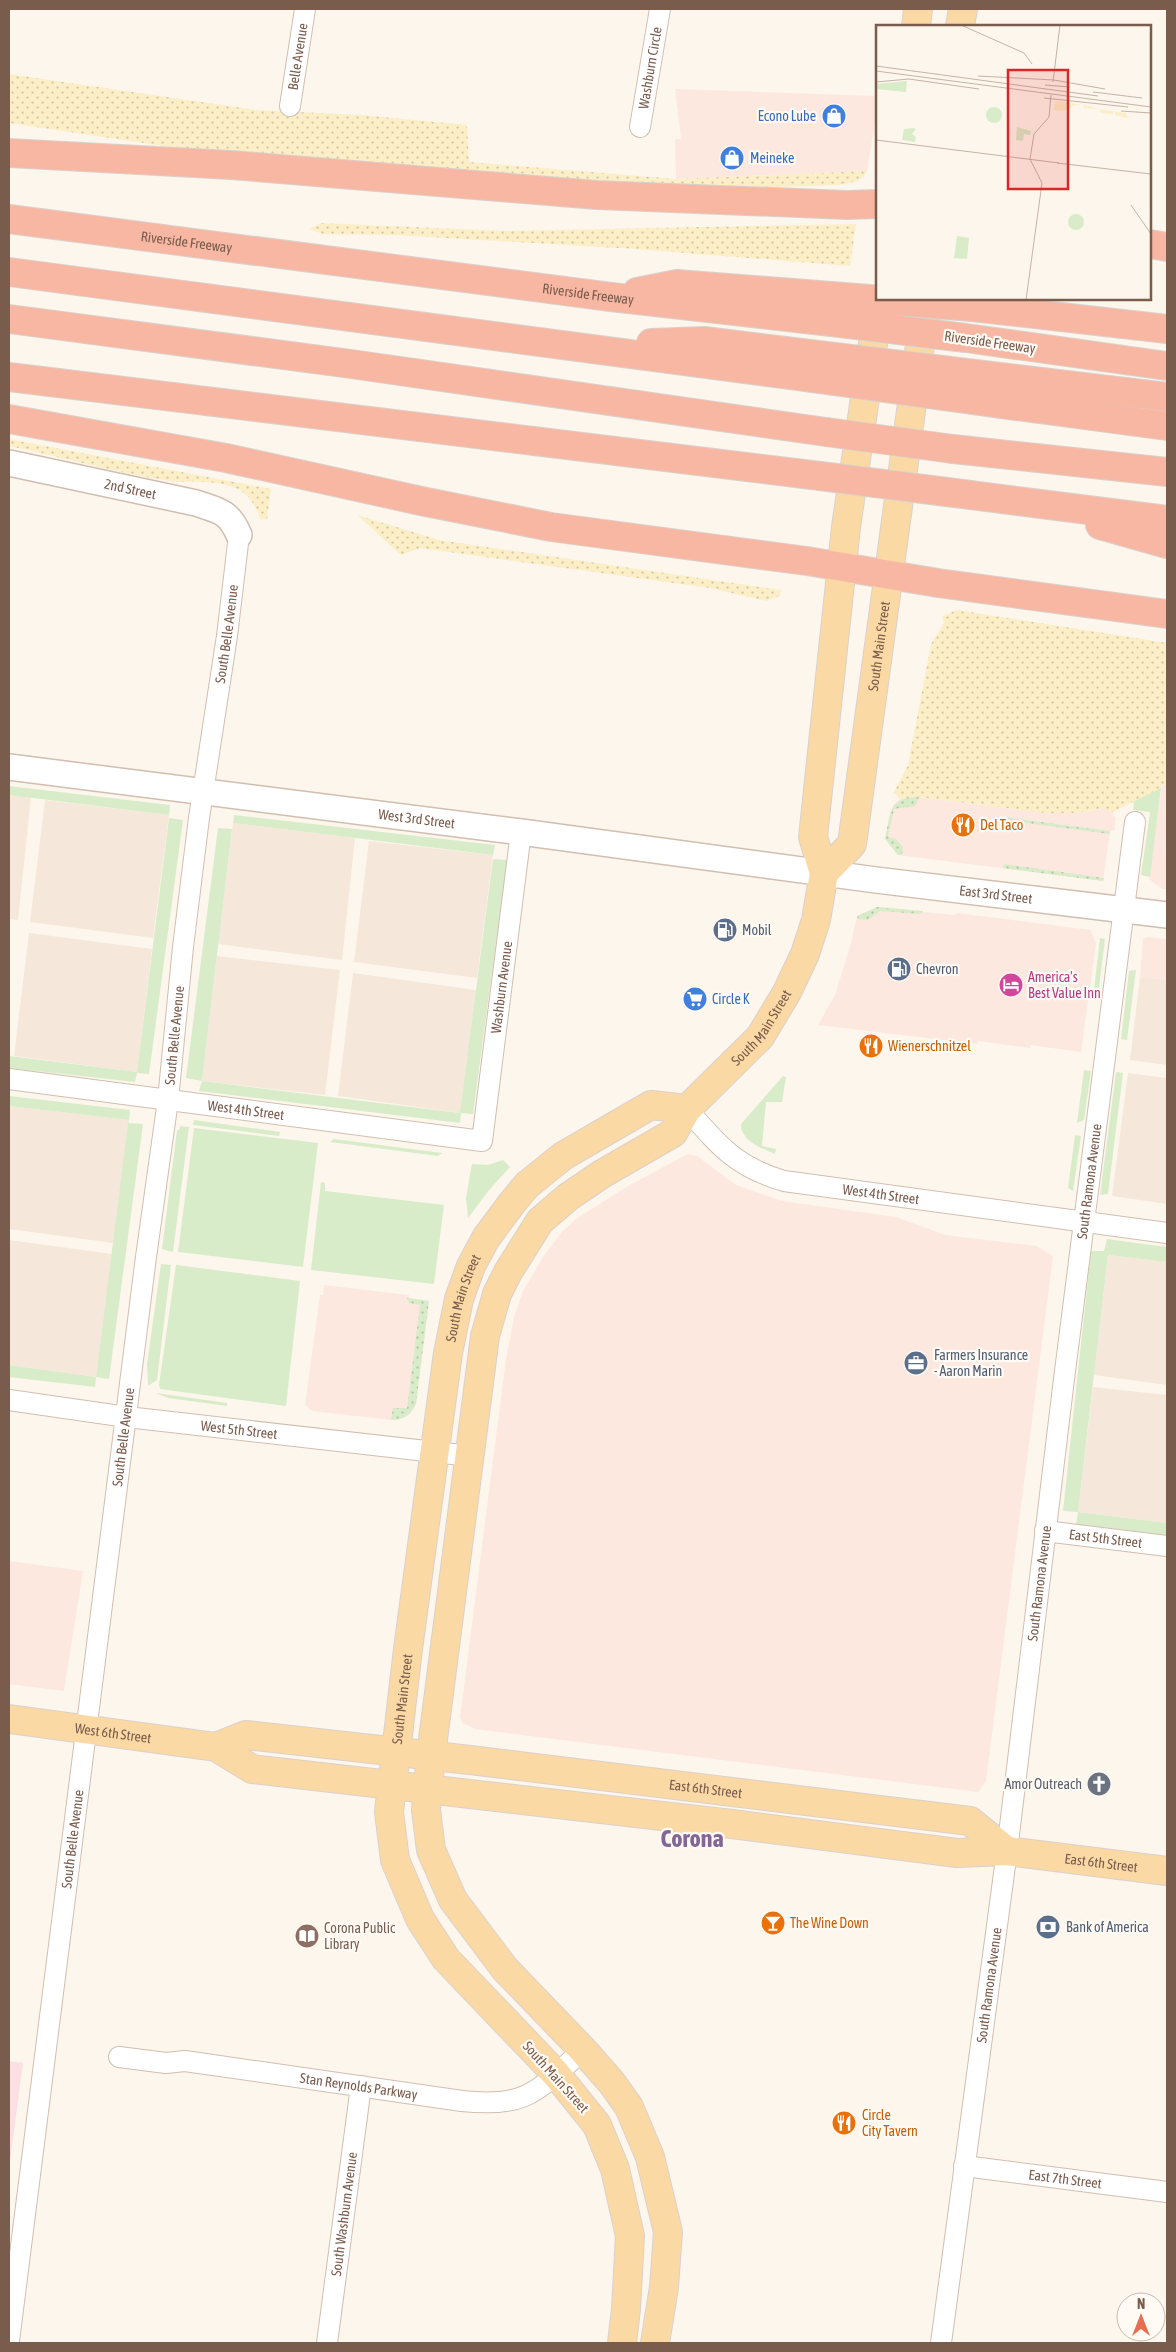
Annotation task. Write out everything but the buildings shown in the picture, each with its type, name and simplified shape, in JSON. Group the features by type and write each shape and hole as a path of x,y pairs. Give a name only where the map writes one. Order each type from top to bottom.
{"highway":[{"path":"9,154 230,165 597,195 847,205 876,204"},
{"name":"Riverside Freeway","path":"9,219 610,297 842,310 966,338 1167,366"},
{"path":"1151,244 1167,247"},
{"path":"9,272 572,345 783,362 1005,391 1167,426"},
{"path":"842,310 972,307 1167,329"},
{"path":"9,320 351,364 953,449 1167,472"},
{"path":"9,377 1167,520"},
{"path":"1005,391 1167,397"},
{"path":"9,419 226,458 421,501 551,527 1167,614"},
{"path":"1049,460 1056,467 1072,476 1167,490"},
{"path":"1032,504 1167,544"}],"main road":[{"path":"916,25 918,9"},
{"path":"960,25 963,9"},
{"name":"South Main Street","path":"655,2343 664,2287 668,2232 650,2157 629,2107 612,2083 505,1969 452,1900 431,1850 426,1810 427,1788 485,1336 497,1294 516,1256 540,1221 568,1197 602,1174 672,1133 687,1109 760,1037 773,1018 805,954 816,920 824,873 813,837 841,567 862,406 879,300"},
{"name":"South Main Street","path":"824,873 852,844 926,300"},
{"name":"South Main Street","path":"622,2343 630,2236 615,2169 597,2125 556,2074 446,1959 420,1919 395,1860 389,1812 395,1752 454,1318 471,1266 495,1224 527,1185 563,1156 651,1105 687,1109"},
{"name":"West 6th Street","path":"9,1719 216,1746 252,1769 392,1784"},
{"name":"West 6th Street","path":"216,1746 246,1735 395,1752"},
{"name":"East 6th Street","path":"395,1752 970,1822 1007,1851"},
{"name":"East 6th Street","path":"392,1784 957,1853 1007,1851 1167,1871"}],"street":[{"name":"Belle Avenue","path":"290,106 305,9"},
{"name":"Washburn Circle","path":"640,127 660,9"},
{"name":"2nd Street","path":"9,463 128,488 225,512 234,521 239,535"},
{"name":"South Belle Avenue","path":"9,2341 146,1257 168,1100 183,947 203,792 227,636 239,535"},
{"name":"West 3rd Street","path":"9,766 824,873"},
{"name":"South Ramona Avenue","path":"941,2343 1007,1851 1045,1531 1092,1223 1129,911 1136,822"},
{"name":"Washburn Avenue","path":"482,1141 521,832"},
{"name":"East 3rd Street","path":"824,873 1167,915"},
{"path":"1129,911 1167,928"},
{"name":"West 4th Street","path":"9,1079 482,1141"},
{"name":"West 4th Street","path":"687,1109 724,1150 744,1166 761,1174 815,1186 1167,1233"},
{"name":"West 5th Street","path":"9,1400 127,1417 470,1456"},
{"name":"East 5th Street","path":"1045,1531 1167,1546"},
{"name":"Stan Reynolds Parkway","path":"119,2057 166,2063 185,2061 462,2101 496,2103 510,2102 528,2096 583,2050"},
{"name":"South Washburn Avenue","path":"327,2343 361,2086"},
{"name":"East 7th Street","path":"964,2166 1167,2192"}],"shaded area":[{"path":"675,89 876,96 876,116 867,171 676,179 675,139 681,139"},
{"path":"1162,784 1167,785 1167,889 1162,889 1149,879"},
{"path":"9,795 31,797 18,920 9,919"},
{"path":"920,797 1045,813 1076,813 1106,808 1106,811 1113,812 1113,816 1116,817 1114,831 1110,831 1103,881 898,855 885,839 893,805 900,799"},
{"path":"45,800 169,815 153,938 30,922"},
{"path":"233,823 355,838 342,960 218,944"},
{"path":"369,841 493,855 477,978 354,962"},
{"path":"877,907 953,915 958,913 1091,930 1096,944 1081,1052 1030,1045 1030,1048 978,1041 977,1044 818,1025 835,995 857,916"},
{"path":"29,933 152,949 137,1072 14,1056"},
{"path":"1147,937 1167,939 1167,980 1140,977 1143,939"},
{"path":"217,956 340,970 325,1095 202,1081"},
{"path":"353,973 476,990 461,1113 338,1096"},
{"path":"1140,977 1167,980 1167,1065 1130,1060"},
{"path":"1128,1073 1167,1078 1167,1204 1112,1196"},
{"path":"9,1106 129,1120 113,1243 9,1229"},
{"path":"688,1154 697,1156 736,1185 782,1201 896,1217 945,1235 1037,1246 1053,1256 986,1781 978,1792 475,1729 463,1723 460,1718 506,1359 514,1317 523,1291 543,1257 562,1232 576,1219 628,1186"},
{"path":"9,1240 112,1254 96,1377 9,1365"},
{"path":"1108,1255 1167,1262 1167,1385 1094,1375"},
{"path":"324,1285 409,1295 409,1298 429,1301 416,1404 410,1414 391,1420 312,1411 305,1405 320,1295 323,1295"},
{"path":"1093,1387 1167,1395 1167,1523 1078,1512"},
{"path":"9,1561 83,1571 64,1691 9,1684"},
{"path":"9,2061 23,2063 9,2168"}],"green space":[{"path":"9,786 170,805 169,815 9,795"},
{"path":"1161,788 1150,877 1141,875 1150,812 1133,810 1134,800"},
{"path":"920,797 915,806 894,809 888,837 896,839 903,847 902,855 898,855 885,839 890,814 896,803"},
{"path":"234,815 495,845 493,855 233,823"},
{"path":"1003,817 1110,831 1110,834 1002,820"},
{"path":"169,818 183,820 149,1074 137,1073 135,1082 9,1068 9,1056 137,1072"},
{"path":"218,828 232,829 202,1081 186,1078"},
{"path":"493,859 507,860 473,1114 461,1113 460,1123 199,1091 202,1081 460,1113"},
{"path":"1004,864 1104,878 1103,881 1003,868"},
{"path":"877,907 923,911 920,914 880,911 868,920 858,919 857,916"},
{"path":"1100,938 1105,939 1098,996 1093,998"},
{"path":"1136,970 1127,1040 1121,1039 1129,971"},
{"path":"1084,1070 1091,1071 1084,1120 1077,1123"},
{"path":"1116,1072 1123,1073 1108,1194 1100,1195"},
{"path":"783,1076 786,1077 782,1102 766,1102 762,1146 776,1149 775,1154 748,1139 744,1135 741,1124"},
{"path":"9,1096 130,1110 129,1120 9,1106"},
{"path":"194,1120 280,1132 279,1136 193,1125"},
{"path":"128,1123 143,1124 109,1379 96,1377"},
{"path":"180,1126 189,1127 173,1252 162,1249 177,1130 179,1130"},
{"path":"194,1128 318,1143 303,1267 178,1252"},
{"path":"1075,1135 1081,1136 1073,1191 1068,1188"},
{"path":"334,1139 442,1153 438,1156 330,1142"},
{"path":"503,1160 510,1167 489,1190 468,1218 466,1198 472,1164 488,1165"},
{"path":"321,1182 325,1183 325,1191 444,1205 434,1284 311,1270"},
{"path":"1107,1239 1167,1247 1167,1262 1108,1255 1078,1512 1063,1511 1091,1251 1104,1251"},
{"path":"161,1264 171,1265 157,1380 148,1386 147,1364"},
{"path":"176,1265 300,1281 286,1406 160,1389 159,1385"},
{"path":"407,1298 429,1301 416,1404 406,1416 391,1420 393,1408 407,1408 420,1305 409,1303"},
{"path":"9,1365 96,1377 95,1387 9,1377"},
{"path":"156,1393 227,1403 227,1406 168,1398"},
{"path":"1078,1512 1167,1523 1167,1535 1076,1524"}],"sand":[{"path":"9,74 256,110 361,115 467,125 469,162 676,179 867,171 858,180 837,185 631,191 245,158 9,123"},
{"path":"321,223 505,231 856,224 850,266 635,249 395,235 323,234 309,229"},
{"path":"9,439 271,489 267,520 260,519 251,500 245,494 224,484 179,482 130,474 9,446"},
{"path":"357,515 439,540 781,590 780,596 766,601 710,588 420,548 401,555"},
{"path":"957,610 1167,643 1167,785 1162,784 1161,788 1113,812 1106,811 1105,808 1076,813 1045,813 920,797 900,799 896,794 893,794 908,765 931,644 944,623 942,616"}],"place":[{"name":"Econo Lube","path":"834,116"},
{"name":"Meineke","path":"732,158"},
{"name":"Del Taco","path":"963,825"},
{"name":"Mobil","path":"725,930"},
{"name":"Chevron","path":"899,969"},
{"name":"America's Best Value Inn","path":"1011,985"},
{"name":"Circle K","path":"695,999"},
{"name":"Wienerschnitzel","path":"871,1046"},
{"name":"Farmers Insurance - Aaron Marin","path":"916,1363"},
{"name":"Amor Outreach","path":"1099,1784"},
{"name":"The Wine Down","path":"773,1923"},
{"name":"Bank of America","path":"1048,1927"},
{"name":"Corona Public Library","path":"307,1936"},
{"name":"Circle City Tavern","path":"844,2123"}],"district":[{"name":"Corona","path":"692,1839"}]}
